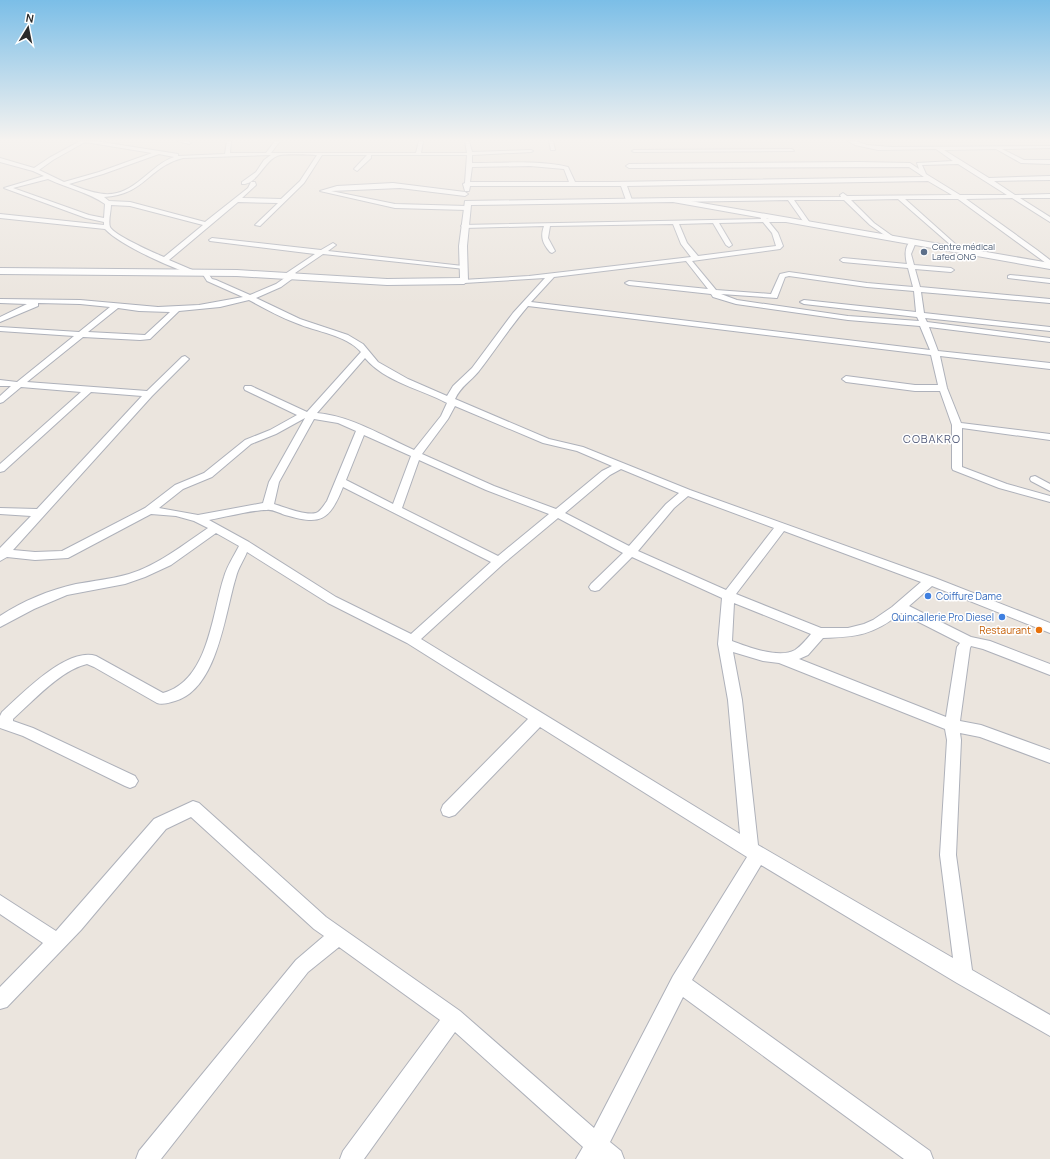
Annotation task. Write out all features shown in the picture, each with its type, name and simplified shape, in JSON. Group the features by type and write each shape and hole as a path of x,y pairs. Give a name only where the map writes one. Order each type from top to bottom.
{"street":[{"path":"27,195 108,224"},
{"path":"98,196 106,195"},
{"path":"166,259 206,226 206,224 243,195"},
{"path":"258,225 289,195"},
{"path":"343,195 395,206 706,198 790,199 1050,196"},
{"path":"464,281 464,226 467,205 465,195"},
{"path":"627,195 629,200"},
{"path":"842,195 861,215 881,232 894,239"},
{"path":"956,195 1035,251 1050,265"},
{"path":"98,196 108,203 130,204 206,224"},
{"path":"1013,196 1050,220"},
{"path":"900,198 960,251"},
{"path":"790,199 807,223"},
{"path":"237,200 283,201"},
{"path":"673,200 764,218 789,220 960,251 1050,265"},
{"path":"108,203 108,224 111,232 119,238 195,273"},
{"path":"0,216 108,224"},
{"path":"464,226 715,221 764,218"},
{"path":"0,271 108,274 205,273 291,275 387,282 464,281 550,276 778,248 780,246 775,233 764,218"},
{"path":"715,221 729,245"},
{"path":"676,222 684,244 697,259"},
{"path":"548,224 544,238 546,244 552,251"},
{"path":"212,240 463,268"},
{"path":"913,242 908,254 917,288 920,315 935,353 943,388 957,425 958,468 964,472 1003,486 1050,499"},
{"path":"0,301 91,302 140,309 177,309 200,307 247,298 268,292 333,245"},
{"path":"688,260 714,292 724,299 736,302 848,318 924,324 1050,340"},
{"path":"843,260 951,270"},
{"path":"205,273 210,280 234,290 247,298 318,329 345,337 360,346 375,364 405,381 546,441 580,450 686,492 932,581 1050,628"},
{"path":"630,283 714,292 774,296 782,275 785,274 867,285 917,288 1050,301"},
{"path":"396,510 417,454 442,422 450,408 452,402 450,400 456,388 475,370 516,315 550,276"},
{"path":"1010,277 1050,282"},
{"path":"0,320 30,305 49,302"},
{"path":"804,302 1050,329"},
{"path":"527,304 1050,366"},
{"path":"0,400 116,306"},
{"path":"0,328 140,338 147,337 177,309"},
{"path":"1,554 35,556 64,555 149,510 174,490 208,475 248,442 273,432 307,415 365,352"},
{"path":"1,554 41,513 149,394 184,359"},
{"path":"846,379 915,388 943,388"},
{"path":"0,383 149,394"},
{"path":"248,388 307,415 327,417 341,421 490,488 557,513 631,552 728,596 820,633 857,632 881,623 918,590 932,581"},
{"path":"0,469 89,389"},
{"path":"268,506 268,494 280,468 309,420 307,415"},
{"path":"957,425 1050,437"},
{"path":"198,518 268,506 310,517 319,516 326,511 332,502 361,430"},
{"path":"412,640 499,561 606,473 619,466"},
{"path":"1035,480 1050,488"},
{"path":"341,482 499,561"},
{"path":"596,587 631,552 670,506 686,492"},
{"path":"149,510 176,513 198,518 245,545 332,600 412,640 754,852 1050,1026"},
{"path":"0,511 41,513"},
{"path":"592,1152 680,983 754,852 735,700 725,644 728,596 782,526"},
{"path":"0,622 12,613 73,590 108,583 148,571 176,556 216,528"},
{"path":"130,780 28,732 5,724 7,716 59,672 76,662 88,659 99,663 162,698 177,696 193,681 204,665 212,645 230,576 245,545"},
{"path":"899,607 968,642 985,644 1050,670"},
{"path":"780,658 800,654 820,633"},
{"path":"964,976 948,855 954,740 952,725 964,647 968,642"},
{"path":"725,644 756,654 780,658 952,725 981,731 1050,757"},
{"path":"449,810 539,718"},
{"path":"0,1000 75,924 160,824 193,808 320,923 453,1018 592,1152 613,1159"},
{"path":"0,904 57,942"},
{"path":"147,1159 302,966 338,936"},
{"path":"680,983 922,1159"},
{"path":"351,1159 453,1018"}],"place":[{"name":"Centre médical Lafed ONG","path":"924,252"},
{"name":"Coiffure Dame","path":"928,596"},
{"name":"Quincallerie Pro Diesel","path":"1002,617"},
{"name":"Restaurant","path":"1039,630"}],"district":[{"name":"COBAKRO","path":"932,439"}]}
